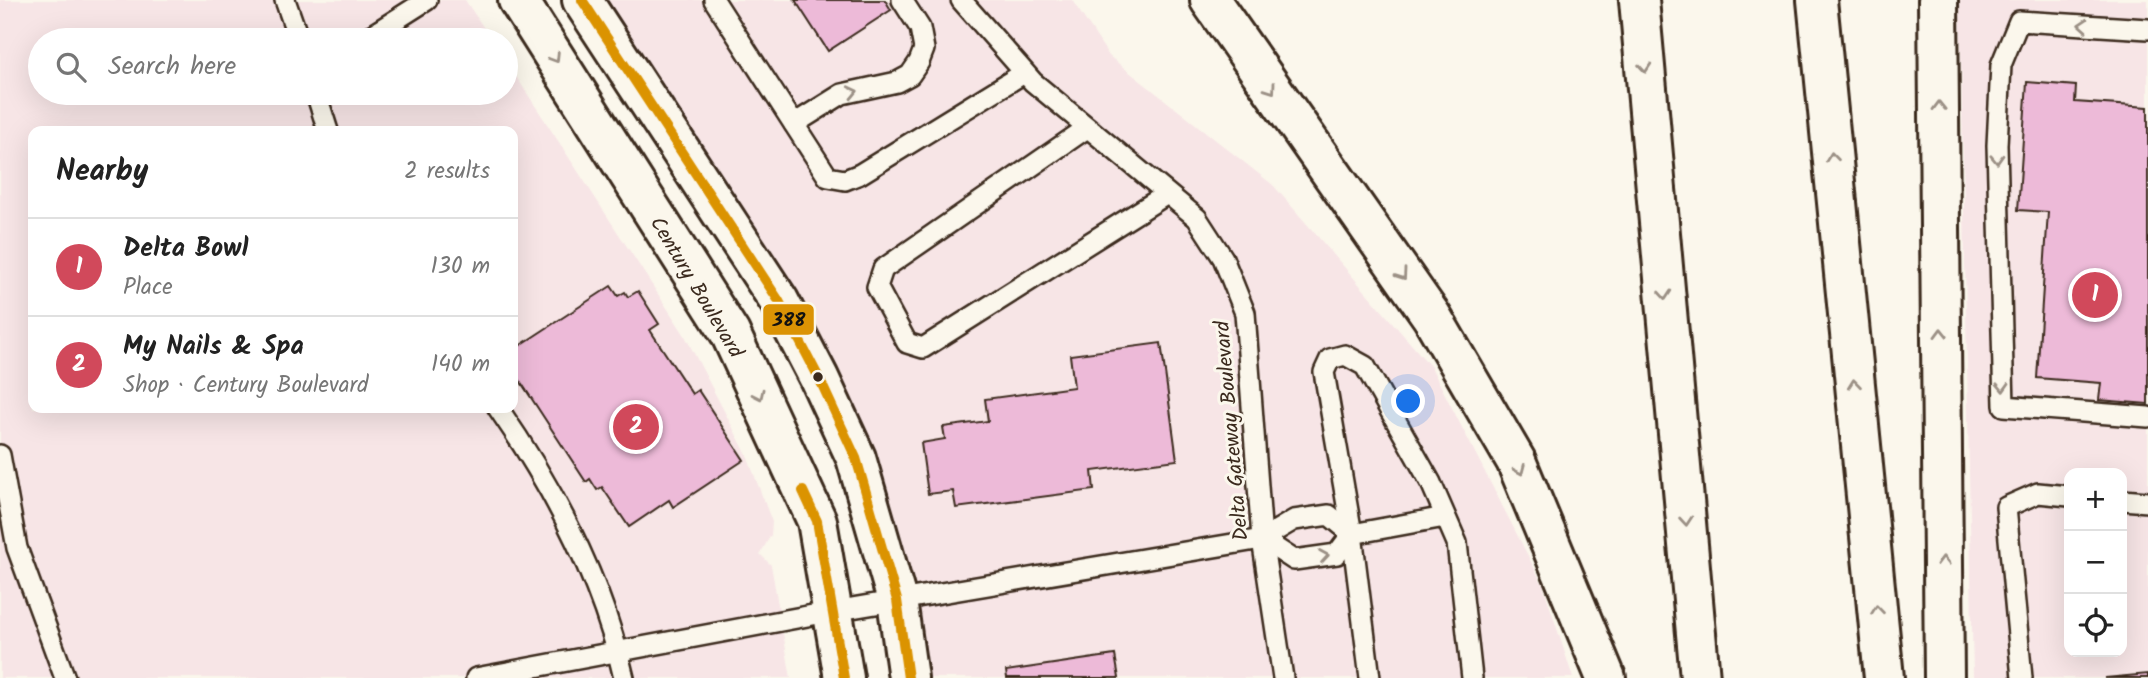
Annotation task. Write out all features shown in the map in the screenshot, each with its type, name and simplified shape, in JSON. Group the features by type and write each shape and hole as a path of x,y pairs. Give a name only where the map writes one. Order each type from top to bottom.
{"main road":[{"name":"Century Boulevard","path":"518,0 730,333 817,521 844,678"},
{"path":"582,0 779,301 856,458 897,600 908,678"},
{"path":"1209,0 1432,317 1516,461 1606,678"},
{"path":"1639,0 1700,678"},
{"path":"1817,0 1884,678"},
{"path":"1938,0 1944,678"}],"lane":[{"path":"285,0 295,28"},
{"path":"383,28 426,0"},
{"path":"714,0 828,177 845,180 860,174 1024,72"},
{"path":"794,124 842,94 897,82 910,75 919,62 923,49 920,28 902,0"},
{"name":"Delta Gateway Boulevard","path":"961,0 1024,72 1087,128 1197,218 1223,258 1245,313 1262,539 1283,678"},
{"path":"2148,29 2019,21 2001,65 1997,145 2004,406 2148,417"},
{"path":"320,105 326,126"},
{"path":"1087,128 883,269 877,287 907,343 923,348 1167,194"},
{"path":"1370,678 1352,534 1324,372 1330,359 1345,355 1365,366 1431,484 1457,543 1472,678"},
{"path":"501,413 533,460 589,573 608,616 624,678"},
{"path":"0,455 17,548 65,678"},
{"path":"2022,678 2006,507 2038,493 2064,496"},
{"path":"2127,500 2148,502"},
{"path":"476,678 834,611 1262,539 1294,520 1329,515 1352,534"},
{"path":"1262,539 1294,560 1337,554 1352,534 1445,517"}],"shaded area":[{"path":"0,0 465,0 484,28 28,28 28,105 518,105 518,79 684,334 746,453 772,522 771,535 760,554 771,565 791,678 0,678"},
{"path":"606,0 1072,0 1109,56 1273,185 1431,367 1543,585 1573,678 927,678 912,573 767,251"},
{"path":"1960,0 2148,0 2148,678 1973,678"}],"building":[{"path":"795,0 885,0 891,10 828,51"},
{"path":"2027,82 2076,86 2075,102 2148,107 2148,404 2099,400 2101,383 2037,378 2048,212 2018,210"},
{"path":"611,286 618,296 625,292 628,297 638,291 659,324 650,330 692,394 698,390 744,460 673,507 669,500 629,527 602,487 597,490 590,479 586,482 518,378 518,347"},
{"path":"1161,343 1177,460 1092,471 1094,490 956,508 953,491 928,494 921,443 945,439 943,427 988,421 985,399 1074,387 1070,355"},
{"path":"1115,655 1119,678 1007,678 1006,671"},
{"path":"2148,674 2148,678 2105,678"}],"transit line":[{"name":"388","path":"582,0 779,301 819,378 856,458 897,600 908,678"},
{"name":"388","path":"803,491 817,521 844,678"}],"place":[{"name":"Delta Bowl","path":"2095,295"},
{"name":"My Nails & Spa","path":"636,427"}]}
